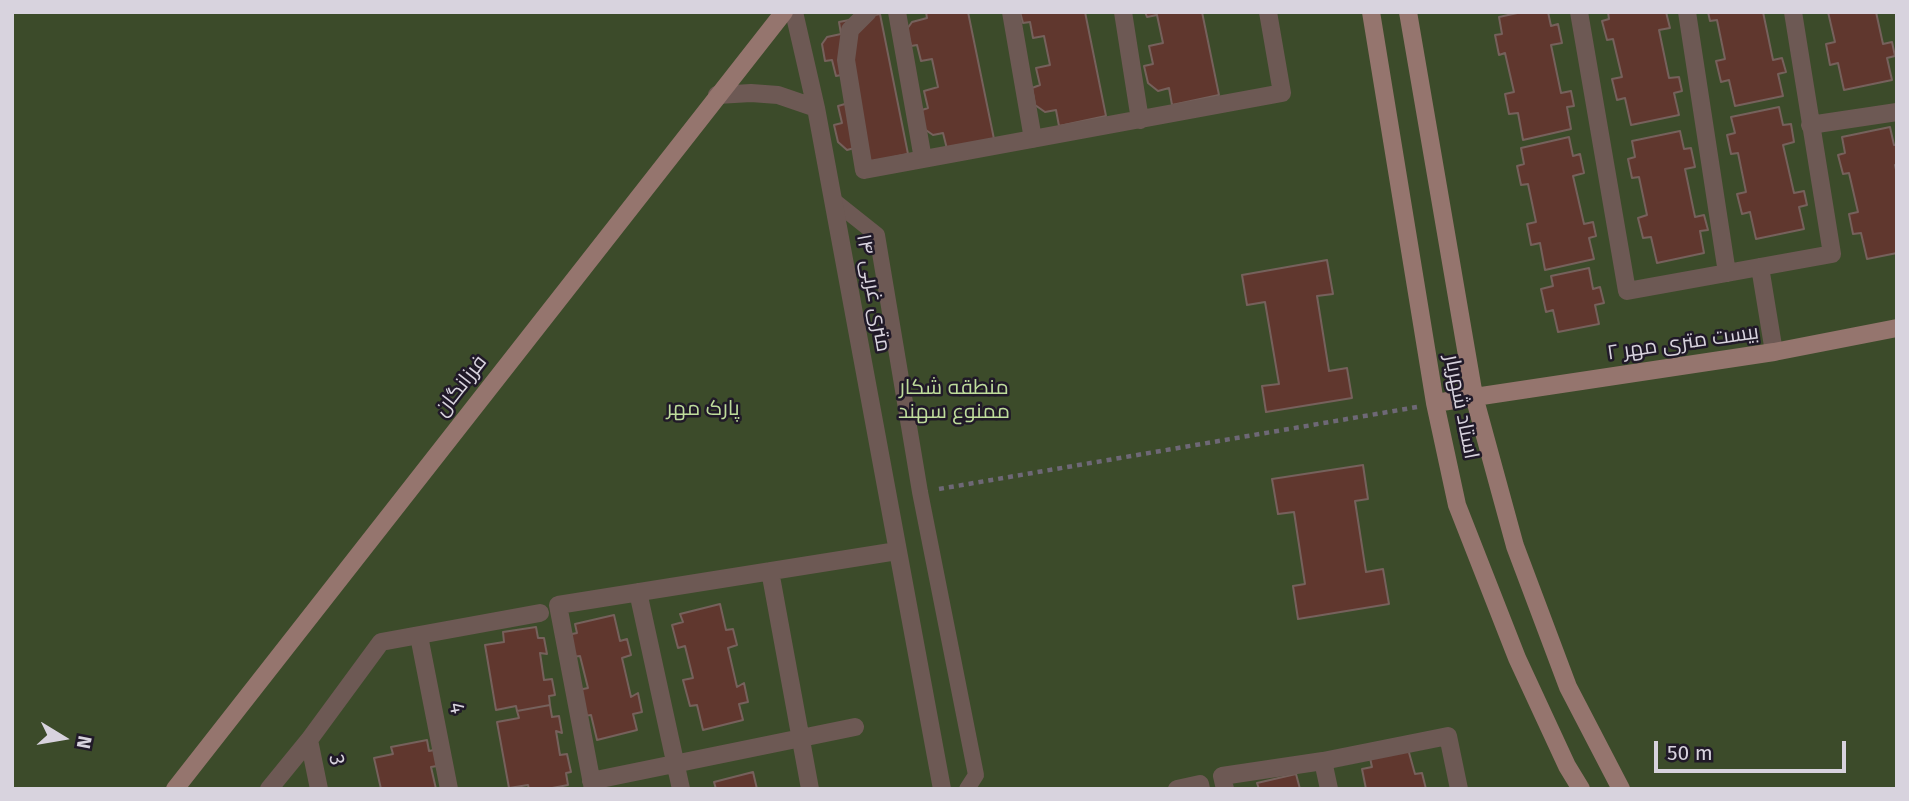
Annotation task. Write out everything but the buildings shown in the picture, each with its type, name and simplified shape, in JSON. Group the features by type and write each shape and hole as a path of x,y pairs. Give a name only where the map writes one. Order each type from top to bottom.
{"main road":[{"name":"فرزانگان","path":"176,789 784,12"},
{"name":"استاد شهریار","path":"1371,12 1435,403 1457,505 1517,658 1567,766 1581,789"},
{"name":"استاد شهریار","path":"1408,12 1474,396 1520,559 1568,687 1621,789"},
{"name":"بیست متری مهر ۲","path":"1435,403 1774,352 1897,328"}],"street":[{"name":"۱۴ متری غربی","path":"794,12 816,108 942,789"},
{"path":"868,12 850,30 846,60 864,170 1282,93 1268,12"},
{"path":"897,12 923,159"},
{"path":"1011,12 1033,139"},
{"path":"1123,12 1140,120"},
{"path":"1580,12 1627,291 1832,254 1793,12"},
{"path":"1687,12 1727,273"},
{"path":"717,95 778,95 816,108"},
{"path":"1811,125 1897,111"},
{"path":"1760,267 1774,352"},
{"path":"855,727 676,764 592,785 558,605 897,551"},
{"path":"770,571 810,789"},
{"path":"638,592 681,789"},
{"path":"269,789 309,740 381,642 540,612"},
{"name":"4","path":"419,636 449,789"},
{"path":"1225,789 1222,776 1323,761 1448,736 1459,789"},
{"name":"3","path":"309,740 319,789"},
{"path":"1323,761 1329,789"},
{"path":"1177,789 1200,784 1201,789"}],"lane":[{"path":"833,200 877,235 920,492 976,775 967,789"}],"path":[{"path":"920,492 1435,403"}],"green space":[{"name":"منطقه شکار ممنوع سهند","path":"12,12 1897,12 1897,789 12,789"}],"park label":[{"name":"پارک مهر","path":"703,409"}]}
